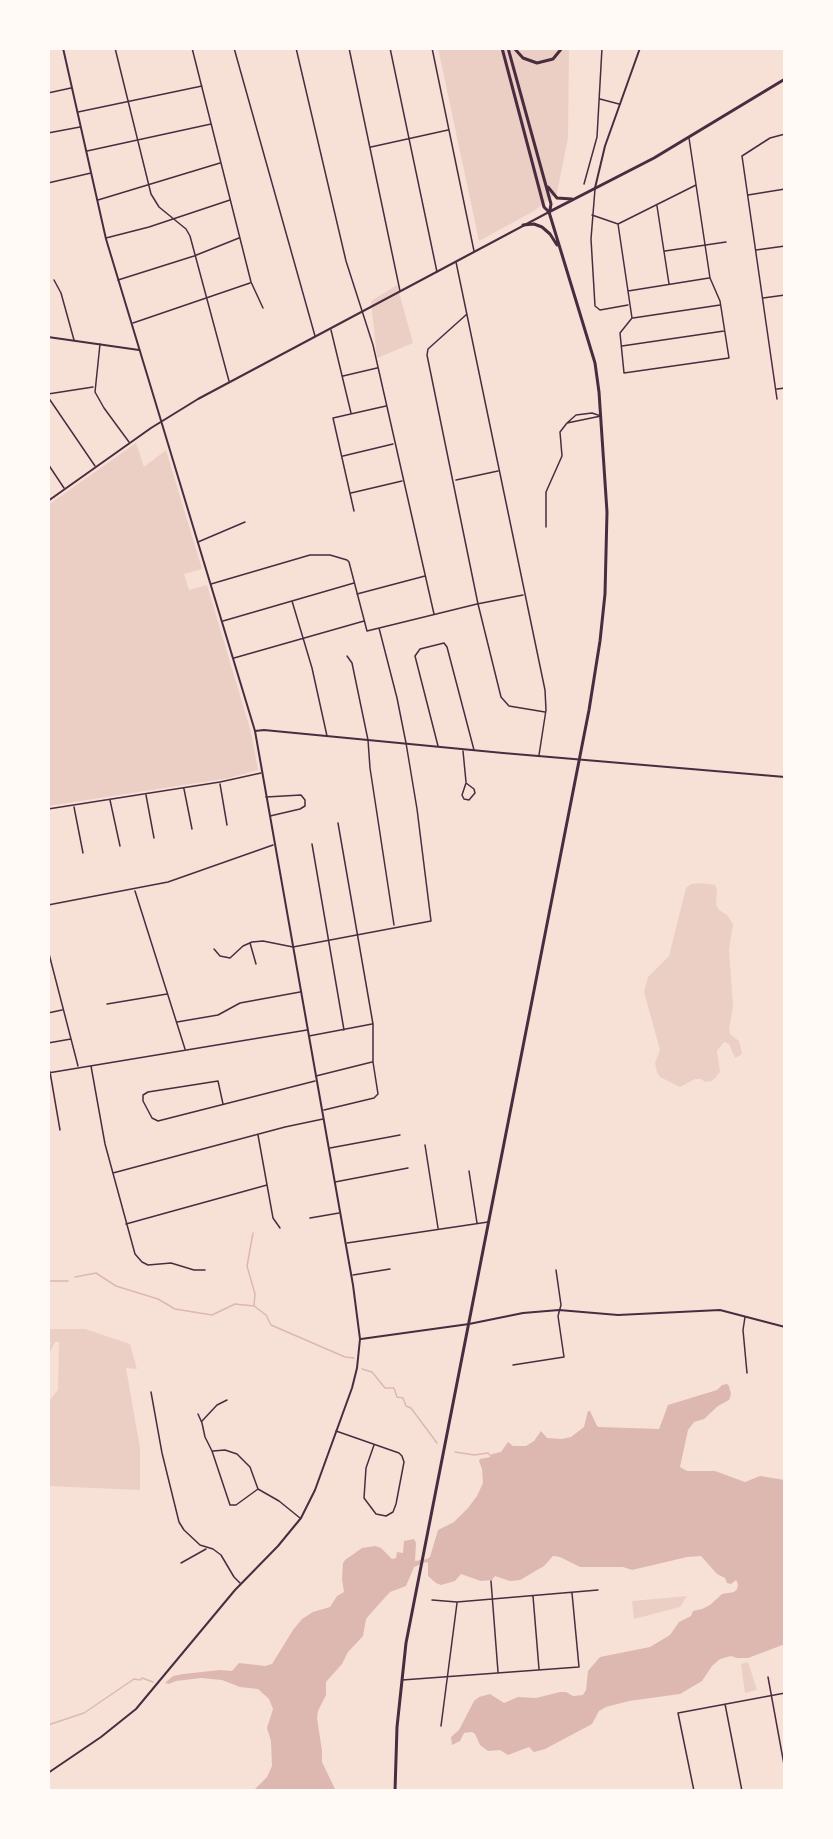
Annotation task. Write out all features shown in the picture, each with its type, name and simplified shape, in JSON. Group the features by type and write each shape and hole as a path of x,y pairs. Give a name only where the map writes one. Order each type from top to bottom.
{"main road":[{"path":"48,1773 91,1745 129,1716 300,1518 315,1490 356,1376 360,1339 335,1182 255,731 106,238 63,48"},
{"path":"502,48 544,207 549,212"},
{"path":"395,1791 401,1680 422,1562 596,674 604,600 607,512 598,377 593,349 549,212 550,204 544,180 508,48"},
{"path":"514,48 525,60 537,63 553,59 562,48"},
{"path":"595,188 601,158 640,48"},
{"path":"48,501 162,421 230,381 654,158 785,79"},
{"path":"544,180 555,196 574,199"},
{"path":"523,225 537,225 544,228 560,249"},
{"path":"48,337 139,350"},
{"path":"255,731 785,777"},
{"path":"360,1339 469,1324 523,1313 559,1310 618,1315 712,1310 785,1328"}],"street":[{"path":"115,48 149,185 156,204 188,232 230,381"},
{"path":"192,48 251,282 263,308"},
{"path":"234,48 315,337"},
{"path":"296,48 346,261 378,368 434,614"},
{"path":"349,48 400,292"},
{"path":"390,48 437,273"},
{"path":"432,48 475,252"},
{"path":"584,184 597,137 602,48"},
{"path":"78,112 202,86"},
{"path":"48,93 72,88"},
{"path":"599,99 619,104"},
{"path":"86,151 212,124"},
{"path":"48,133 81,126"},
{"path":"370,147 449,130"},
{"path":"777,399 742,156 770,138 785,134"},
{"path":"689,137 710,278 721,305 729,358 624,374 620,333 632,318 721,305"},
{"path":"97,200 221,162"},
{"path":"48,183 91,173"},
{"path":"592,215 618,224 697,185"},
{"path":"595,188 591,248 595,305 597,309 629,305"},
{"path":"748,195 785,189"},
{"path":"106,238 230,200"},
{"path":"656,205 670,285"},
{"path":"618,224 632,318"},
{"path":"118,280 240,238"},
{"path":"664,251 726,242"},
{"path":"756,250 785,246"},
{"path":"456,262 545,690 546,712 538,756"},
{"path":"627,291 710,278"},
{"path":"54,280 62,296 74,341"},
{"path":"131,323 251,282"},
{"path":"763,298 785,295"},
{"path":"467,314 427,352 478,604 503,700 509,706 546,712"},
{"path":"331,329 351,414"},
{"path":"621,346 725,331"},
{"path":"100,344 94,387 100,402 130,443"},
{"path":"343,376 378,368"},
{"path":"94,387 48,396 95,467"},
{"path":"776,389 785,388"},
{"path":"354,511 333,418 386,406"},
{"path":"546,527 546,492 561,456 560,432 572,418 581,414 592,413 601,416"},
{"path":"567,423 601,416"},
{"path":"341,456 394,444"},
{"path":"48,464 65,489"},
{"path":"454,480 499,471"},
{"path":"350,494 403,481"},
{"path":"198,542 245,522"},
{"path":"211,584 310,555 328,555 349,562 367,631 524,595"},
{"path":"357,594 426,576"},
{"path":"222,622 355,583"},
{"path":"292,601 318,693 327,736"},
{"path":"234,658 364,620"},
{"path":"214,949 220,957 230,958 250,942 263,941 292,947 394,926 429,922 432,918 406,743 379,628"},
{"path":"438,746 416,653 420,649 444,643 447,647 474,750"},
{"path":"347,656 352,663 368,740 370,768 394,926"},
{"path":"462,749 466,783 462,795 464,799 469,800 475,793 474,789 466,783"},
{"path":"48,809 220,782 262,772"},
{"path":"220,782 227,825"},
{"path":"184,788 192,829"},
{"path":"146,794 154,838"},
{"path":"266,797 301,795 305,800 305,806 300,809 269,817"},
{"path":"110,800 120,846"},
{"path":"74,805 83,853"},
{"path":"322,1110 378,1094 373,1062 373,1024 338,823"},
{"path":"312,844 344,1030"},
{"path":"48,905 172,881 274,845"},
{"path":"135,889 186,1050"},
{"path":"250,942 255,964"},
{"path":"48,950 49,962 78,1067"},
{"path":"177,1022 218,1015 240,1003 301,992"},
{"path":"106,1004 167,994"},
{"path":"48,1013 63,1010"},
{"path":"309,1036 373,1024"},
{"path":"60,1130 49,1073 308,1030"},
{"path":"48,1043 71,1039"},
{"path":"315,1076 373,1062"},
{"path":"91,1066 103,1136 133,1249 141,1262 152,1265 171,1263 194,1270 204,1270"},
{"path":"223,1104 218,1081 148,1092 143,1095 143,1101 155,1120 223,1104 316,1081"},
{"path":"113,1173 285,1127 324,1119"},
{"path":"258,1134 273,1218 280,1228"},
{"path":"329,1149 400,1135"},
{"path":"425,1145 438,1229"},
{"path":"335,1182 408,1168"},
{"path":"469,1171 477,1224"},
{"path":"126,1224 267,1185"},
{"path":"310,1218 340,1213"},
{"path":"345,1243 489,1222"},
{"path":"351,1275 390,1269"},
{"path":"513,1365 564,1357 556,1270"},
{"path":"745,1317 743,1330 747,1373"},
{"path":"151,1392 178,1520 195,1541 221,1555 241,1584"},
{"path":"201,1421 217,1405 227,1400"},
{"path":"198,1414 230,1506 236,1505 258,1489"},
{"path":"336,1431 399,1453 404,1462 394,1510 390,1514 381,1516 372,1510 364,1498 366,1468 374,1445"},
{"path":"212,1451 225,1450 237,1454 250,1467 258,1489 279,1501 300,1518"},
{"path":"183,1563 208,1548"},
{"path":"491,1581 498,1673"},
{"path":"432,1600 457,1602 598,1590"},
{"path":"401,1680 579,1667 572,1593"},
{"path":"533,1596 539,1670"},
{"path":"441,1726 457,1602"},
{"path":"768,1677 785,1770"},
{"path":"694,1791 678,1713 785,1693"},
{"path":"725,1704 742,1791"}],"shaded area":[{"path":"438,48 569,48 568,138 557,193 534,211 479,241"},
{"path":"397,285 413,343 377,358 371,301"},
{"path":"136,443 144,467 166,450 202,569 184,574 189,590 207,585 251,732 258,770 229,778 48,806 48,505"},
{"path":"691,884 715,885 716,905 733,924 729,949 733,1007 729,1029 730,1034 739,1041 742,1054 735,1058 729,1044 724,1042 717,1051 720,1072 716,1077 712,1081 705,1082 695,1079 680,1087 660,1077 657,1072 655,1063 660,1050 644,992 648,977 669,956 686,888"},
{"path":"48,1329 85,1329 130,1344 137,1369 126,1368 140,1448 140,1490 48,1486 48,1402 58,1390 59,1342 55,1342 48,1356 51,1343 48,1343"},
{"path":"727,1384 731,1394 729,1400 718,1406 704,1419 694,1422 688,1430 680,1467 687,1471 715,1471 745,1482 760,1476 785,1480 785,1644 748,1658 731,1656 720,1659 702,1681 680,1694 629,1701 606,1707 599,1711 592,1724 545,1749 534,1752 529,1747 508,1755 500,1750 488,1751 480,1745 472,1732 464,1733 460,1741 452,1745 451,1737 459,1730 474,1701 479,1697 490,1694 504,1703 518,1697 536,1698 560,1692 573,1696 583,1695 586,1690 588,1671 600,1657 650,1647 670,1635 679,1622 691,1616 693,1611 710,1605 722,1594 734,1592 738,1584 736,1580 731,1584 727,1583 725,1578 717,1574 701,1556 687,1557 632,1570 623,1567 580,1567 553,1556 544,1566 520,1580 510,1581 495,1576 492,1580 481,1581 461,1574 455,1581 441,1585 428,1576 428,1563 426,1562 414,1567 406,1586 390,1592 366,1619 363,1636 326,1682 326,1695 317,1718 322,1762 335,1789 328,1791 253,1791 267,1777 272,1766 271,1741 267,1728 273,1709 269,1699 258,1689 240,1687 222,1680 201,1678 165,1683 173,1676 183,1674 232,1671 239,1663 265,1666 272,1664 302,1619 313,1612 330,1607 337,1596 344,1592 343,1563 362,1548 375,1546 381,1548 392,1559 396,1558 397,1552 403,1553 404,1541 414,1539 416,1543 415,1561 430,1557 438,1530 454,1522 477,1496 483,1483 480,1459 501,1452 508,1442 513,1446 526,1446 534,1441 541,1431 547,1438 571,1437 584,1427 588,1411 599,1427 659,1429 668,1405 717,1390"},
{"path":"687,1596 680,1607 634,1619 632,1601"},
{"path":"748,1662 757,1690 745,1693 741,1664"}],"waterway":[{"path":"253,1233 247,1266 255,1294 254,1306"},
{"path":"75,1277 96,1273 116,1286 158,1299 175,1309 212,1315 235,1304 254,1306 266,1315 271,1325 345,1357 354,1358"},
{"path":"48,1281 68,1281"},
{"path":"362,1369 372,1372 385,1388 394,1388 397,1397 403,1398 406,1406 411,1408 437,1443"},
{"path":"455,1452 474,1455 488,1453 491,1456"},
{"path":"48,1725 84,1713 134,1679 142,1678 153,1682"}]}
